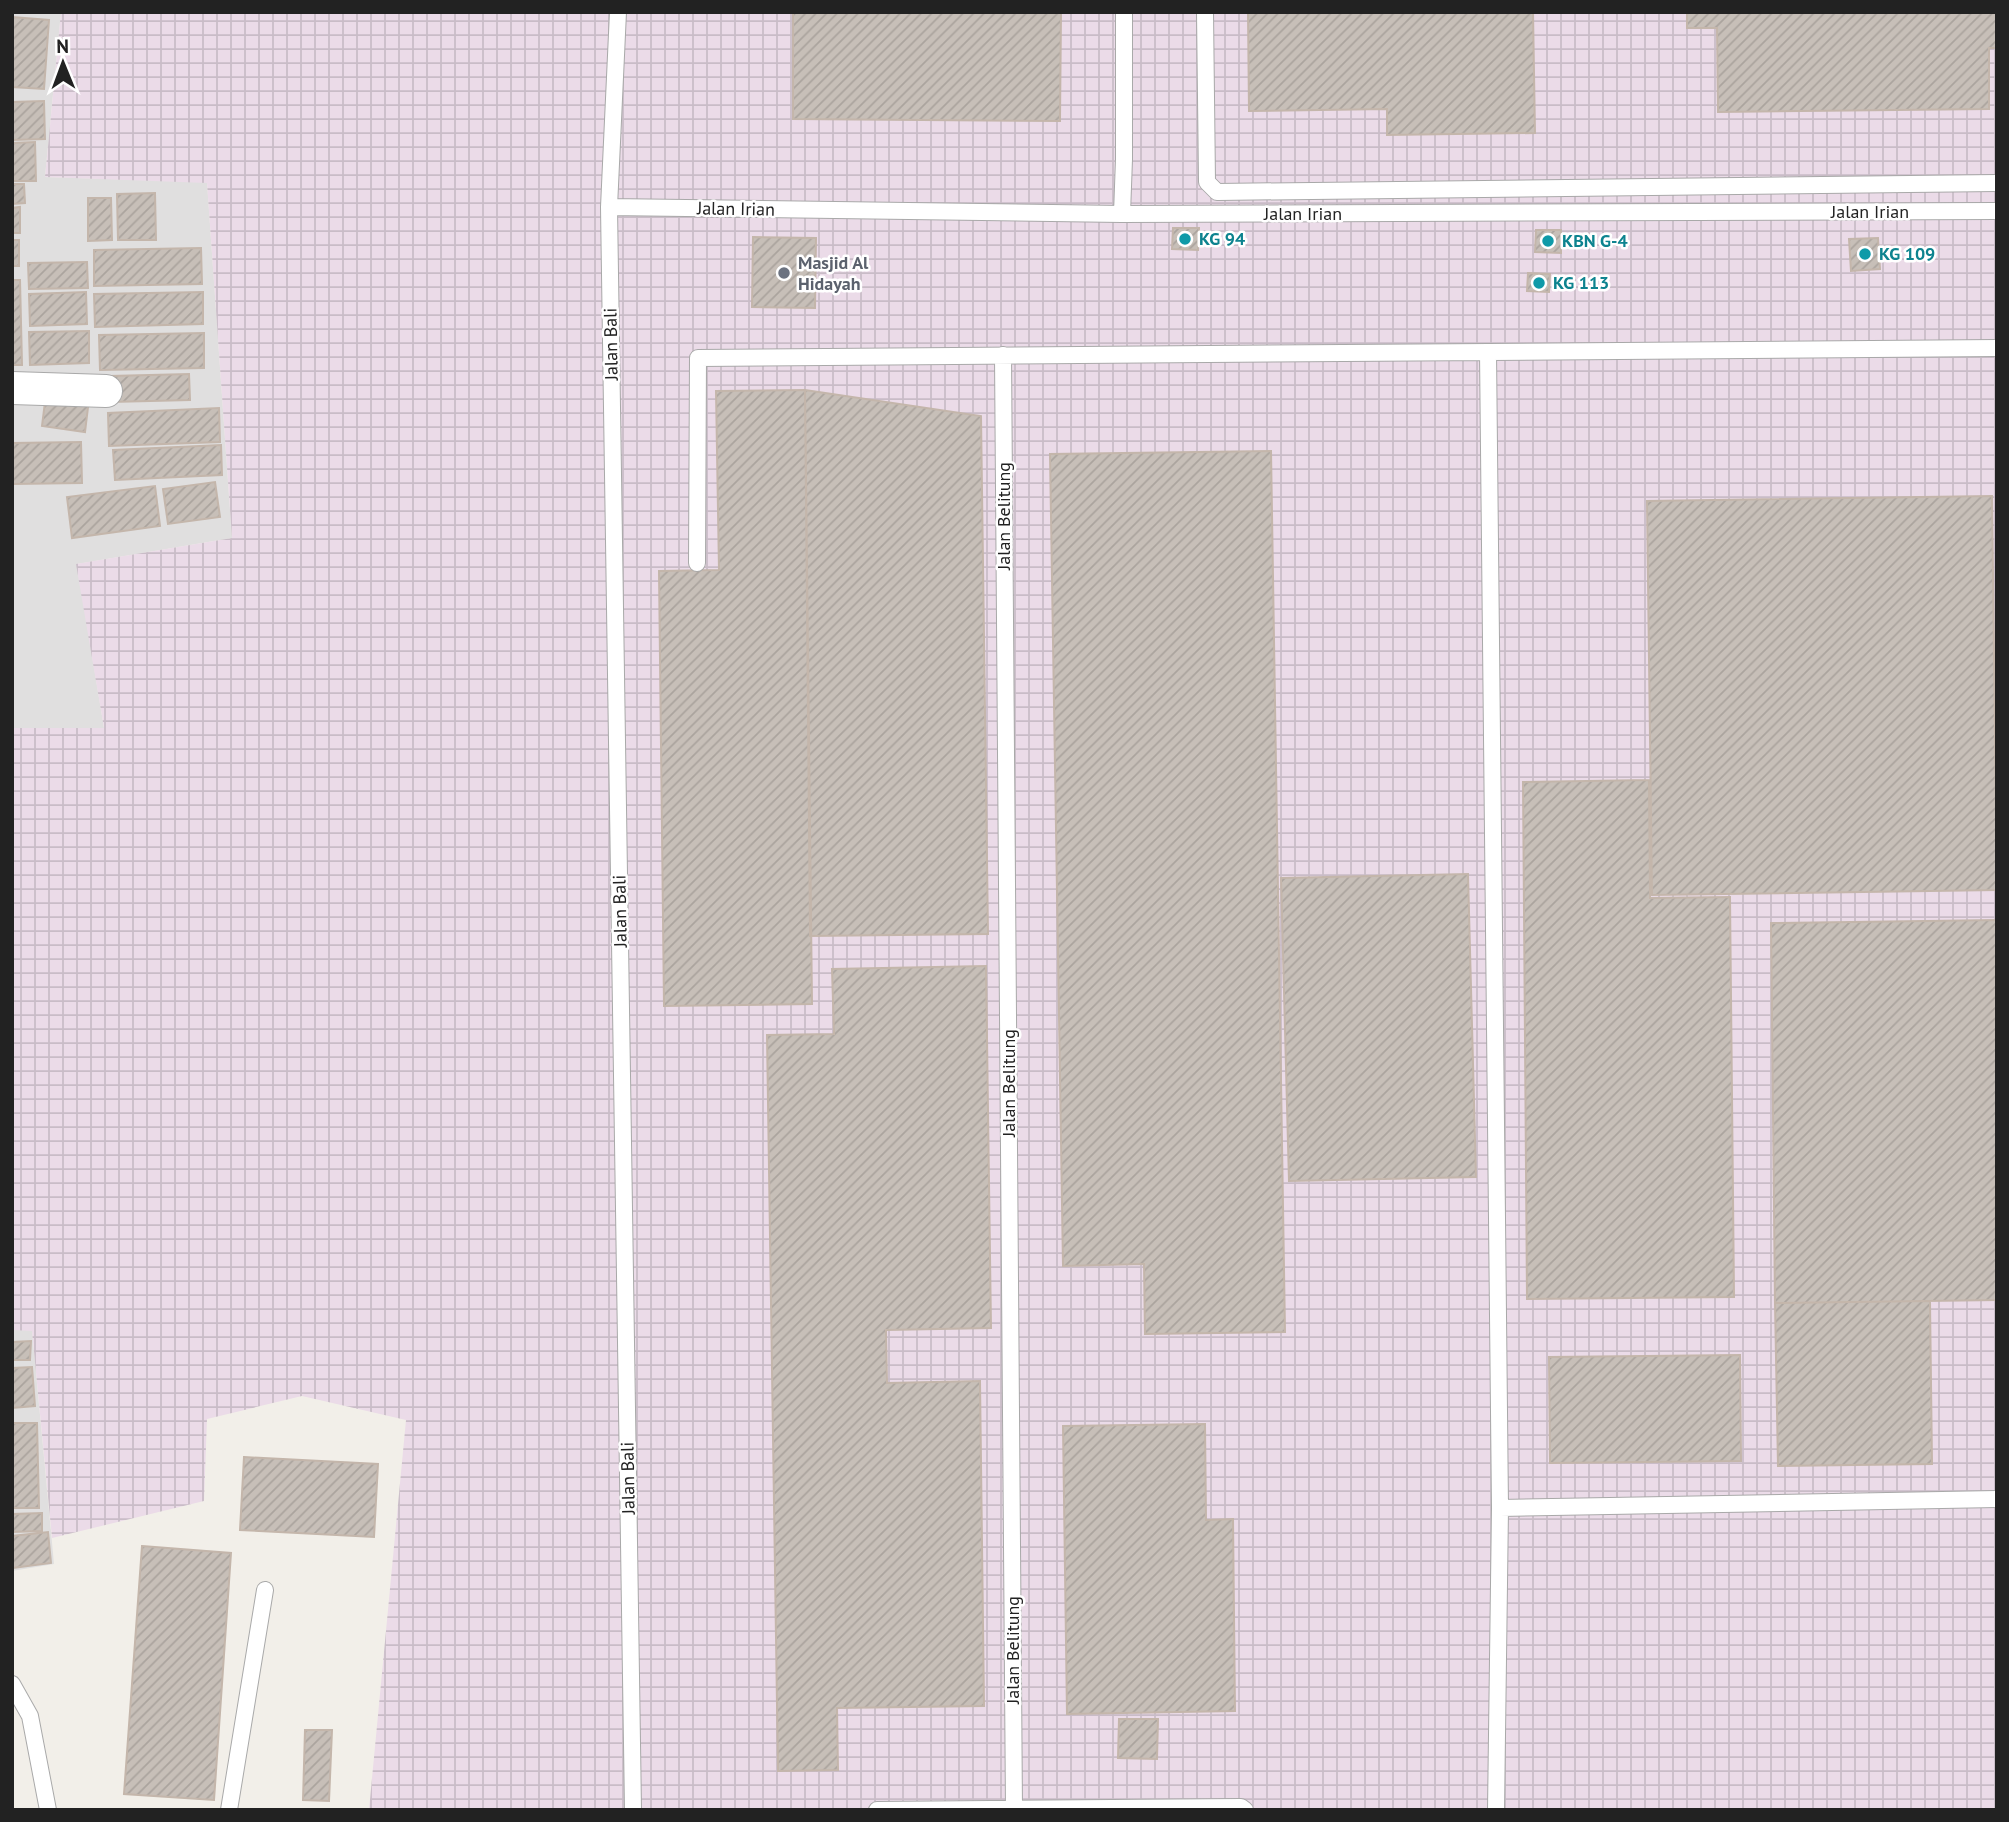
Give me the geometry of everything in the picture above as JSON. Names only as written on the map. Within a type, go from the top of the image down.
[{"type":"street","points":[[12,388],[106,391]]},
{"type":"lane","name":"Jalan Bali","points":[[618,12],[610,207],[633,1810]]},
{"type":"lane","points":[[1122,214],[1124,12]]},
{"type":"lane","points":[[1205,12],[1207,182],[1217,192],[1997,183]]},
{"type":"lane","name":"Jalan Irian","points":[[610,207],[1122,214],[1997,211]]},
{"type":"lane","points":[[697,563],[698,358],[1997,348]]},
{"type":"lane","points":[[1488,352],[1500,1508],[1496,1810]]},
{"type":"lane","name":"Jalan Belitung","points":[[1003,355],[1014,1810]]},
{"type":"lane","points":[[1500,1508],[1997,1499]]},
{"type":"lane","points":[[229,1810],[265,1590]]},
{"type":"lane","points":[[12,1684],[30,1716],[48,1810]]},
{"type":"lane","points":[[877,1810],[1241,1807],[1245,1810]]},
{"type":"shaded area","points":[[12,12],[61,12],[45,177],[207,182],[232,538],[77,564],[104,728],[12,728]]},
{"type":"shaded area","points":[[61,12],[1997,12],[1997,1810],[369,1810],[406,1420],[302,1396],[207,1419],[204,1501],[52,1538],[32,1331],[12,1330],[12,728],[104,728],[76,564],[232,538],[207,183],[45,177]]},
{"type":"shaded area","points":[[12,1330],[32,1330],[54,1564],[12,1571]]},
{"type":"building","points":[[793,12],[1061,12],[1060,121],[793,119]]},
{"type":"building","points":[[1248,12],[1533,12],[1535,133],[1387,135],[1387,109],[1249,111]]},
{"type":"building","points":[[1687,12],[1997,12],[1997,48],[1989,48],[1989,109],[1718,112],[1717,28],[1687,28]]},
{"type":"building","points":[[12,17],[49,20],[44,89],[12,87]]},
{"type":"building","points":[[44,101],[45,139],[12,140],[12,102]]},
{"type":"building","points":[[35,142],[36,181],[12,181],[12,143]]},
{"type":"building","points":[[12,184],[24,184],[25,203],[12,204]]},
{"type":"building","points":[[155,193],[156,240],[118,240],[117,194]]},
{"type":"building","points":[[88,198],[111,198],[112,240],[88,241]]},
{"type":"building","points":[[20,207],[20,233],[12,233],[12,208]]},
{"type":"building","name":"KG 94","points":[[1173,228],[1199,228],[1198,250],[1172,249]]},
{"type":"building","name":"KBN G-4","points":[[1536,230],[1561,230],[1561,253],[1535,252]]},
{"type":"building","name":"Masjid Al Hidayah","points":[[753,237],[816,238],[815,308],[752,307]]},
{"type":"building","name":"KG 109","points":[[1878,238],[1880,269],[1851,271],[1849,239]]},
{"type":"building","points":[[12,240],[19,240],[19,266],[12,266]]},
{"type":"building","points":[[201,248],[202,284],[94,286],[94,250]]},
{"type":"building","points":[[87,262],[88,288],[29,289],[28,263]]},
{"type":"building","name":"KG 113","points":[[1528,273],[1550,274],[1549,292],[1527,291]]},
{"type":"building","points":[[12,280],[20,280],[22,365],[12,365]]},
{"type":"building","points":[[86,292],[87,324],[30,326],[29,294]]},
{"type":"building","points":[[203,292],[203,324],[95,327],[94,294]]},
{"type":"building","points":[[89,331],[89,363],[30,365],[29,332]]},
{"type":"building","points":[[204,333],[204,368],[100,370],[99,335]]},
{"type":"building","points":[[189,374],[190,400],[111,402],[110,376]]},
{"type":"building","points":[[805,390],[981,416],[988,934],[810,936]]},
{"type":"building","points":[[805,390],[812,1004],[664,1006],[659,571],[719,570],[716,391]]},
{"type":"building","points":[[46,394],[89,399],[85,432],[42,426]]},
{"type":"building","points":[[219,408],[220,442],[109,446],[108,413]]},
{"type":"building","points":[[81,442],[82,483],[12,484],[12,443]]},
{"type":"building","points":[[221,445],[222,475],[115,480],[113,450]]},
{"type":"building","points":[[1271,451],[1285,1332],[1145,1334],[1144,1264],[1063,1266],[1050,454]]},
{"type":"building","points":[[215,482],[220,517],[168,524],[163,489]]},
{"type":"building","points":[[155,486],[160,526],[72,538],[67,497]]},
{"type":"building","points":[[1992,496],[1997,890],[1652,895],[1647,501]]},
{"type":"building","points":[[1649,780],[1650,898],[1730,897],[1734,1297],[1527,1299],[1523,782]]},
{"type":"building","points":[[1468,874],[1476,1177],[1289,1181],[1281,878]]},
{"type":"building","points":[[1997,920],[1997,1300],[1775,1303],[1771,923]]},
{"type":"building","points":[[986,966],[991,1328],[886,1330],[887,1383],[980,1381],[984,1706],[837,1708],[838,1770],[778,1771],[767,1035],[834,1034],[832,969]]},
{"type":"building","points":[[1930,1301],[1932,1464],[1778,1466],[1775,1303]]},
{"type":"building","points":[[31,1341],[30,1360],[12,1360],[12,1342]]},
{"type":"building","points":[[1740,1355],[1741,1461],[1550,1463],[1549,1357]]},
{"type":"building","points":[[32,1367],[35,1406],[12,1408],[12,1368]]},
{"type":"building","points":[[12,1423],[37,1423],[39,1508],[12,1508]]},
{"type":"building","points":[[1205,1424],[1206,1520],[1233,1519],[1235,1711],[1067,1714],[1063,1426]]},
{"type":"building","points":[[244,1457],[378,1464],[374,1537],[240,1530]]},
{"type":"building","points":[[42,1513],[42,1531],[12,1532],[12,1514]]},
{"type":"building","points":[[48,1532],[51,1563],[12,1568],[12,1536]]},
{"type":"building","points":[[142,1546],[231,1553],[214,1800],[124,1794]]},
{"type":"building","points":[[1119,1719],[1158,1719],[1157,1759],[1118,1758]]},
{"type":"building","points":[[305,1730],[332,1730],[329,1801],[303,1800]]},
{"type":"place","name":"KG 94","points":[[1185,239]]},
{"type":"place","name":"KBN G-4","points":[[1548,241]]},
{"type":"place","name":"KG 109","points":[[1865,254]]},
{"type":"place","name":"Masjid Al Hidayah","points":[[784,273]]},
{"type":"place","name":"KG 113","points":[[1539,283]]}]
